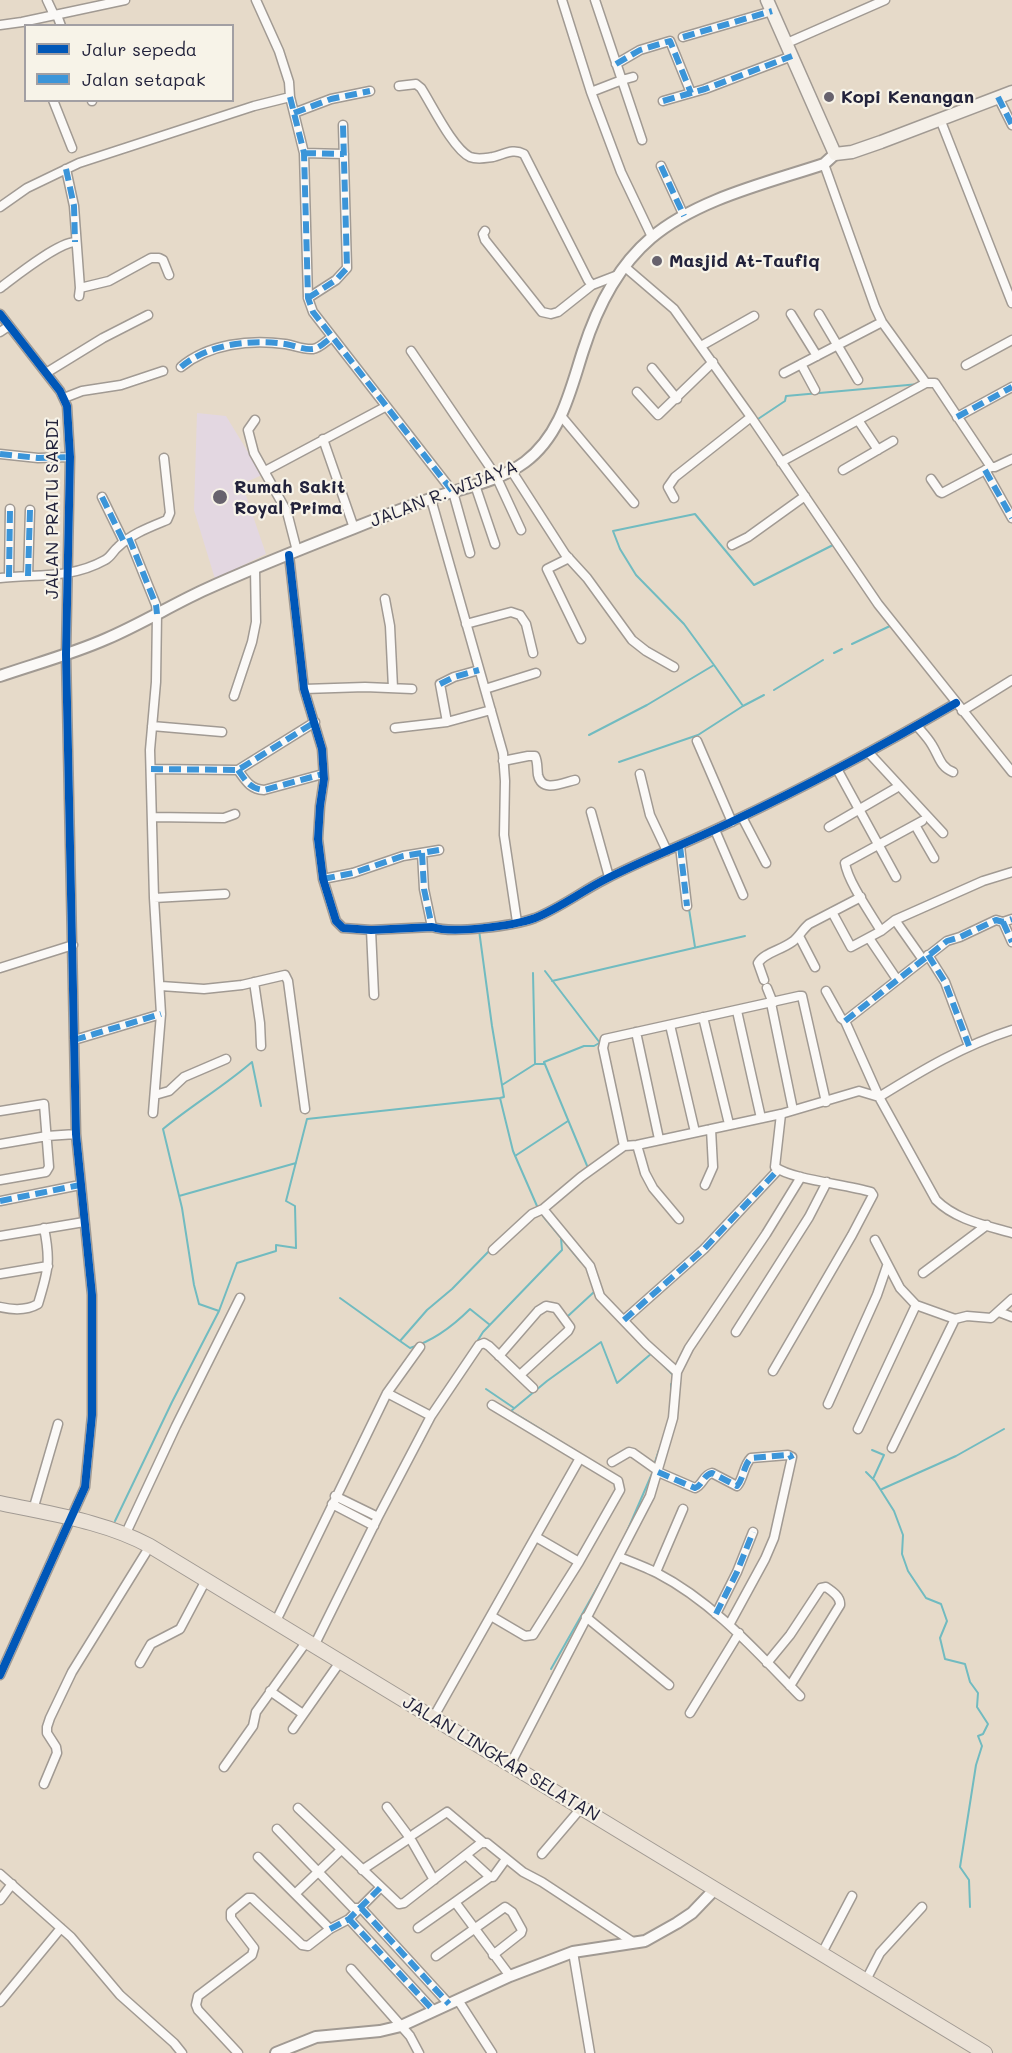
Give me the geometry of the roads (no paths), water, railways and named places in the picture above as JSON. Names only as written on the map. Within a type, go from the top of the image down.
[{"type":"highway","name":"JALAN LINGKAR SELATAN","points":[[0,1503],[126,1533],[150,1546],[985,2053]]},
{"type":"main road","points":[[770,5],[835,154],[852,152],[1012,92]]},
{"type":"street","points":[[47,0],[60,24]]},
{"type":"street","points":[[30,24],[94,3],[124,0]]},
{"type":"street","points":[[256,0],[279,51],[289,82],[290,97],[304,153],[308,298],[313,312],[453,492],[470,553]]},
{"type":"street","points":[[562,0],[591,92],[621,172],[652,237]]},
{"type":"street","points":[[594,0],[642,140]]},
{"type":"street","points":[[787,43],[885,0]]},
{"type":"street","points":[[683,37],[770,5]]},
{"type":"street","points":[[0,25],[24,26]]},
{"type":"street","points":[[616,64],[640,50],[669,41],[691,93]]},
{"type":"street","points":[[663,101],[792,56]]},
{"type":"street","points":[[591,92],[633,77]]},
{"type":"street","points":[[399,86],[416,84],[422,88],[446,129],[467,155],[480,159],[519,150],[524,154],[592,285]]},
{"type":"street","points":[[294,113],[331,99],[370,91]]},
{"type":"street","points":[[0,207],[27,188],[79,163],[290,97]]},
{"type":"street","points":[[998,97],[1012,125]]},
{"type":"street","points":[[54,102],[72,147]]},
{"type":"street","points":[[940,119],[1012,303]]},
{"type":"street","points":[[308,298],[336,280],[347,268],[342,125]]},
{"type":"street","points":[[304,153],[344,154]]},
{"type":"street","name":"JALAN R. WIJAYA","points":[[0,676],[106,639],[255,569],[354,528],[496,476],[526,462],[552,434],[562,417],[587,340],[621,271],[652,237],[684,216],[729,195],[824,164],[835,154]]},
{"type":"street","points":[[824,164],[866,284],[882,322],[926,383]]},
{"type":"street","points":[[662,166],[684,216]]},
{"type":"street","points":[[66,169],[74,206],[79,292],[109,280],[151,258],[163,260],[169,275]]},
{"type":"street","points":[[485,231],[483,234],[485,240],[542,312],[551,314],[558,312],[592,285],[621,271],[668,303],[713,362],[878,604],[1012,772]]},
{"type":"street","points":[[0,288],[49,254],[67,243],[75,242]]},
{"type":"street","name":"JALAN PRATU SARDI","points":[[0,314],[46,373],[67,406],[70,457],[66,654],[76,1134],[92,1307],[92,1415],[85,1487],[0,1675]]},
{"type":"street","points":[[791,314],[817,356]]},
{"type":"street","points":[[819,314],[858,380]]},
{"type":"street","points":[[46,373],[103,338],[148,315]]},
{"type":"street","points":[[701,346],[754,315]]},
{"type":"street","points":[[784,373],[882,322]]},
{"type":"street","points":[[0,333],[9,327]]},
{"type":"street","points":[[181,368],[192,358],[237,344],[284,344],[311,350],[320,347],[332,337]]},
{"type":"street","points":[[966,365],[1012,340]]},
{"type":"street","points":[[411,351],[496,476],[521,530]]},
{"type":"street","points":[[637,392],[658,415],[713,362]]},
{"type":"street","points":[[801,364],[815,390]]},
{"type":"street","points":[[652,369],[677,399]]},
{"type":"street","points":[[64,398],[82,391],[121,385],[163,371]]},
{"type":"street","points":[[781,462],[926,383],[935,383],[988,468],[1012,518]]},
{"type":"street","points":[[957,417],[1012,387]]},
{"type":"street","points":[[265,471],[385,407]]},
{"type":"street","points":[[562,417],[634,502]]},
{"type":"street","points":[[674,498],[668,487],[675,477],[751,417]]},
{"type":"street","points":[[255,420],[248,430],[254,453],[287,512],[293,553],[304,689],[322,749],[323,774],[318,839],[323,879],[336,921],[344,928],[477,929],[533,919],[609,877],[732,822],[869,753],[956,703]]},
{"type":"street","points":[[858,420],[878,450]]},
{"type":"street","points":[[323,439],[354,528]]},
{"type":"street","points":[[843,470],[894,441]]},
{"type":"street","points":[[0,454],[38,458],[70,457]]},
{"type":"street","points":[[10,509],[4,577],[69,574],[105,561],[127,540],[169,518],[164,458]]},
{"type":"street","points":[[931,479],[942,493],[988,468],[1012,459]]},
{"type":"street","points":[[511,470],[568,558],[587,578],[632,640],[674,667]]},
{"type":"street","points":[[475,484],[495,544]]},
{"type":"street","points":[[732,545],[748,537],[805,496]]},
{"type":"street","points":[[102,497],[127,540],[156,605],[157,614],[151,769],[154,898],[161,1014],[153,1113]]},
{"type":"street","points":[[431,499],[491,710],[503,761],[504,835],[517,922]]},
{"type":"street","points":[[28,576],[30,510]]},
{"type":"street","points":[[568,558],[547,569],[581,639]]},
{"type":"street","points":[[234,696],[252,642],[256,622],[255,569]]},
{"type":"street","points":[[385,599],[390,626],[393,688]]},
{"type":"street","points":[[466,624],[511,612],[520,615],[526,624],[533,652]]},
{"type":"street","points":[[447,722],[440,684],[454,677],[479,670]]},
{"type":"street","points":[[485,689],[537,673]]},
{"type":"street","points":[[962,711],[1012,680]]},
{"type":"street","points":[[304,689],[412,689]]},
{"type":"street","points":[[395,728],[447,722],[491,710]]},
{"type":"street","points":[[151,769],[238,770],[315,722]]},
{"type":"street","points":[[152,726],[222,732]]},
{"type":"street","points":[[917,726],[932,744],[940,762],[947,770],[953,772]]},
{"type":"street","points":[[697,741],[732,822]]},
{"type":"street","points":[[869,753],[943,833]]},
{"type":"street","points":[[503,761],[535,756],[538,778],[542,784],[547,786],[575,780]]},
{"type":"street","points":[[837,769],[896,877]]},
{"type":"street","points":[[238,770],[252,788],[264,790],[323,774]]},
{"type":"street","points":[[640,774],[645,801],[657,834],[667,851]]},
{"type":"street","points":[[829,827],[896,788]]},
{"type":"street","points":[[591,812],[609,877]]},
{"type":"street","points":[[152,818],[224,818],[235,814]]},
{"type":"street","points":[[741,817],[766,863]]},
{"type":"street","points":[[881,931],[846,870],[845,863],[919,823],[934,858]]},
{"type":"street","points":[[715,830],[743,895]]},
{"type":"street","points":[[680,846],[687,906]]},
{"type":"street","points":[[323,879],[353,873],[403,856],[439,850]]},
{"type":"street","points":[[422,853],[424,889],[432,927]]},
{"type":"street","points":[[832,912],[851,947],[881,931],[895,920],[983,881],[1012,872]]},
{"type":"street","points":[[154,898],[225,894]]},
{"type":"street","points":[[793,1110],[772,1003],[758,961],[789,944],[799,936],[803,929],[861,897]]},
{"type":"street","points":[[845,1022],[925,956],[947,941],[996,921],[1003,922],[1012,919]]},
{"type":"street","points":[[895,920],[945,982],[969,1046]]},
{"type":"street","points":[[1003,922],[1012,942]]},
{"type":"street","points":[[371,930],[374,995]]},
{"type":"street","points":[[799,936],[815,967]]},
{"type":"street","points":[[869,938],[896,978]]},
{"type":"street","points":[[0,968],[73,945]]},
{"type":"street","points":[[160,986],[204,989],[242,985],[285,975],[288,981],[305,1109]]},
{"type":"street","points":[[254,982],[261,1046]]},
{"type":"street","points":[[826,991],[845,1022],[879,1097],[936,1200],[945,1209],[961,1218],[1012,1233]]},
{"type":"street","points":[[624,1146],[603,1044],[605,1040],[704,1017],[802,996],[826,1102]]},
{"type":"street","points":[[737,1011],[761,1118]]},
{"type":"street","points":[[74,1040],[161,1014]]},
{"type":"street","points":[[704,1017],[729,1124]]},
{"type":"street","points":[[670,1025],[695,1132]]},
{"type":"street","points":[[859,1091],[879,1097],[923,1069],[969,1046],[1012,1029]]},
{"type":"street","points":[[636,1032],[659,1139]]},
{"type":"street","points":[[155,1095],[169,1091],[184,1077],[226,1059]]},
{"type":"street","points":[[493,1250],[532,1214],[543,1209],[581,1177],[624,1146],[781,1114],[859,1091],[872,1082]]},
{"type":"street","points":[[0,1111],[44,1104],[48,1171],[0,1180]]},
{"type":"street","points":[[773,1371],[872,1199],[871,1192],[778,1170],[775,1164],[781,1114]]},
{"type":"street","points":[[705,1185],[713,1167],[711,1129]]},
{"type":"street","points":[[0,1144],[47,1136],[76,1134]]},
{"type":"street","points":[[637,1145],[645,1173],[653,1188],[679,1219]]},
{"type":"street","points":[[624,1320],[704,1249],[778,1170]]},
{"type":"street","points":[[510,1765],[650,1496],[673,1418],[677,1371],[689,1348],[766,1234],[801,1177]]},
{"type":"street","points":[[736,1332],[799,1234],[827,1182]]},
{"type":"street","points":[[0,1201],[80,1185]]},
{"type":"street","points":[[543,1209],[590,1266],[600,1296],[646,1344],[677,1371]]},
{"type":"street","points":[[0,1236],[84,1222]]},
{"type":"street","points":[[923,1273],[987,1225]]},
{"type":"street","points":[[0,1307],[16,1311],[37,1305],[48,1266],[49,1254],[44,1228]]},
{"type":"street","points":[[875,1240],[900,1288],[915,1305],[956,1319],[967,1316],[991,1318],[1012,1299]]},
{"type":"street","points":[[0,1274],[48,1266]]},
{"type":"street","points":[[828,1404],[877,1295],[887,1266]]},
{"type":"street","points":[[126,1533],[240,1298]]},
{"type":"street","points":[[858,1429],[915,1305]]},
{"type":"street","points":[[499,1356],[538,1311],[546,1306],[556,1308],[568,1322],[570,1327],[568,1331],[519,1375]]},
{"type":"street","points":[[999,1312],[1012,1317]]},
{"type":"street","points":[[892,1448],[956,1319]]},
{"type":"street","points":[[224,1767],[253,1726],[256,1712],[270,1691],[310,1644],[431,1416],[479,1345],[484,1343],[533,1388]]},
{"type":"street","points":[[275,1623],[387,1392],[420,1347]]},
{"type":"street","points":[[387,1392],[431,1416]]},
{"type":"street","points":[[491,1616],[525,1636],[533,1635],[579,1562],[620,1490],[618,1481],[492,1405]]},
{"type":"street","points":[[33,1510],[58,1424]]},
{"type":"street","points":[[612,1462],[629,1452],[657,1471],[695,1488],[712,1473],[737,1486],[751,1458],[788,1455],[792,1457],[774,1538],[729,1625]]},
{"type":"street","points":[[433,1718],[580,1458]]},
{"type":"street","points":[[333,1500],[378,1517]]},
{"type":"street","points":[[333,1500],[374,1526]]},
{"type":"street","points":[[656,1572],[682,1509]]},
{"type":"street","points":[[716,1614],[737,1572],[753,1532]]},
{"type":"street","points":[[536,1537],[579,1562]]},
{"type":"street","points":[[44,1784],[57,1753],[47,1733],[50,1718],[72,1672],[150,1546]]},
{"type":"street","points":[[619,1557],[656,1572],[694,1596],[739,1634],[800,1696]]},
{"type":"street","points":[[140,1663],[151,1644],[180,1629],[206,1580]]},
{"type":"street","points":[[768,1664],[822,1588],[829,1589],[838,1598],[840,1605],[790,1686]]},
{"type":"street","points":[[586,1617],[669,1685]]},
{"type":"street","points":[[690,1713],[739,1634]]},
{"type":"street","points":[[293,1729],[340,1662]]},
{"type":"street","points":[[270,1691],[303,1714]]},
{"type":"street","points":[[387,1807],[412,1836],[434,1880]]},
{"type":"street","points":[[542,1854],[582,1807]]},
{"type":"street","points":[[298,1808],[399,1904],[404,1903],[484,1843]]},
{"type":"street","points":[[362,1870],[447,1812],[506,1859],[633,1942]]},
{"type":"street","points":[[277,1829],[354,1909],[361,1908]]},
{"type":"street","points":[[295,1894],[341,1850]]},
{"type":"street","points":[[466,1855],[490,1877]]},
{"type":"street","points":[[258,1857],[330,1929]]},
{"type":"street","points":[[418,1928],[493,1877],[506,1859]]},
{"type":"street","points":[[0,1874],[61,1928],[120,1995],[174,2043],[182,2053]]},
{"type":"street","points":[[0,1900],[12,1884]]},
{"type":"street","points":[[237,2053],[196,2005],[198,1996],[252,1955],[255,1948],[231,1918],[231,1912],[248,1898],[252,1898],[305,1946],[308,1946],[330,1929],[349,1919],[380,1888]]},
{"type":"street","points":[[276,2053],[316,2037],[380,2031],[401,2026],[510,1976],[573,1952],[645,1941],[692,1912],[715,1889]]},
{"type":"street","points":[[822,1953],[852,1896]]},
{"type":"street","points":[[455,1902],[510,1976]]},
{"type":"street","points":[[436,1956],[504,1906],[512,1912],[522,1928],[521,1933],[493,1955]]},
{"type":"street","points":[[866,1980],[880,1953],[922,1907]]},
{"type":"street","points":[[361,1908],[454,2002],[492,2053]]},
{"type":"street","points":[[349,1919],[434,2011]]},
{"type":"street","points":[[0,2002],[61,1928]]},
{"type":"street","points":[[573,1952],[590,2053]]},
{"type":"street","points":[[351,1969],[410,2036],[419,2053]]},
{"type":"waterway","points":[[758,419],[785,401],[786,396],[919,384]]},
{"type":"waterway","points":[[714,665],[684,624],[636,575],[620,549],[613,531],[695,514],[754,585],[833,545]]},
{"type":"waterway","points":[[852,644],[890,626]]},
{"type":"waterway","points":[[834,653],[842,649]]},
{"type":"waterway","points":[[774,690],[823,660]]},
{"type":"waterway","points":[[589,735],[647,705],[714,665],[743,706],[764,695]]},
{"type":"waterway","points":[[619,762],[698,735],[743,706]]},
{"type":"waterway","points":[[689,909],[695,947]]},
{"type":"waterway","points":[[479,930],[504,1097],[500,1098],[513,1151],[537,1206]]},
{"type":"waterway","points":[[552,981],[745,936]]},
{"type":"waterway","points":[[545,971],[600,1043]]},
{"type":"waterway","points":[[533,973],[535,1064]]},
{"type":"waterway","points":[[502,1085],[535,1064],[544,1064],[544,1062],[584,1046],[594,1046],[601,1042]]},
{"type":"waterway","points":[[261,1106],[252,1062],[163,1129],[182,1208],[199,1304],[219,1311],[237,1263],[276,1251],[276,1245],[296,1248],[295,1206],[286,1201],[307,1119],[500,1098]]},
{"type":"waterway","points":[[544,1062],[588,1168]]},
{"type":"waterway","points":[[515,1156],[568,1121]]},
{"type":"waterway","points":[[179,1196],[296,1163]]},
{"type":"waterway","points":[[552,1196],[573,1179]]},
{"type":"waterway","points":[[543,1216],[581,1262]]},
{"type":"waterway","points":[[478,1340],[483,1332],[562,1250],[561,1238]]},
{"type":"waterway","points":[[340,1298],[400,1341],[427,1310],[452,1289],[491,1249]]},
{"type":"waterway","points":[[568,1316],[594,1292]]},
{"type":"waterway","points":[[400,1341],[410,1348],[427,1341],[450,1327],[470,1309],[490,1325]]},
{"type":"waterway","points":[[115,1521],[219,1311]]},
{"type":"waterway","points":[[581,1454],[511,1411],[547,1381],[601,1342],[617,1383],[652,1353]]},
{"type":"waterway","points":[[661,1363],[672,1374]]},
{"type":"waterway","points":[[671,1384],[671,1392]]},
{"type":"waterway","points":[[486,1389],[514,1408]]},
{"type":"waterway","points":[[882,1489],[956,1456],[1004,1429]]},
{"type":"waterway","points":[[655,1462],[659,1450]]},
{"type":"waterway","points":[[872,1450],[884,1455],[873,1479]]},
{"type":"waterway","points":[[625,1536],[654,1469]]},
{"type":"waterway","points":[[866,1472],[875,1481],[894,1511],[903,1535],[902,1554],[908,1571],[926,1598],[941,1604],[947,1621],[940,1638],[945,1659],[965,1664],[970,1682],[978,1693],[977,1707],[988,1724],[983,1734],[978,1736],[982,1746],[976,1765],[960,1867],[969,1880],[970,1907]]},
{"type":"waterway","points":[[551,1669],[610,1565]]},
{"type":"place","name":"Kopi Kenangan","points":[[829,97]]},
{"type":"place","name":"Masjid At-Taufiq","points":[[657,261]]},
{"type":"place","name":"Rumah Sakit Royal Prima","points":[[220,497]]}]
